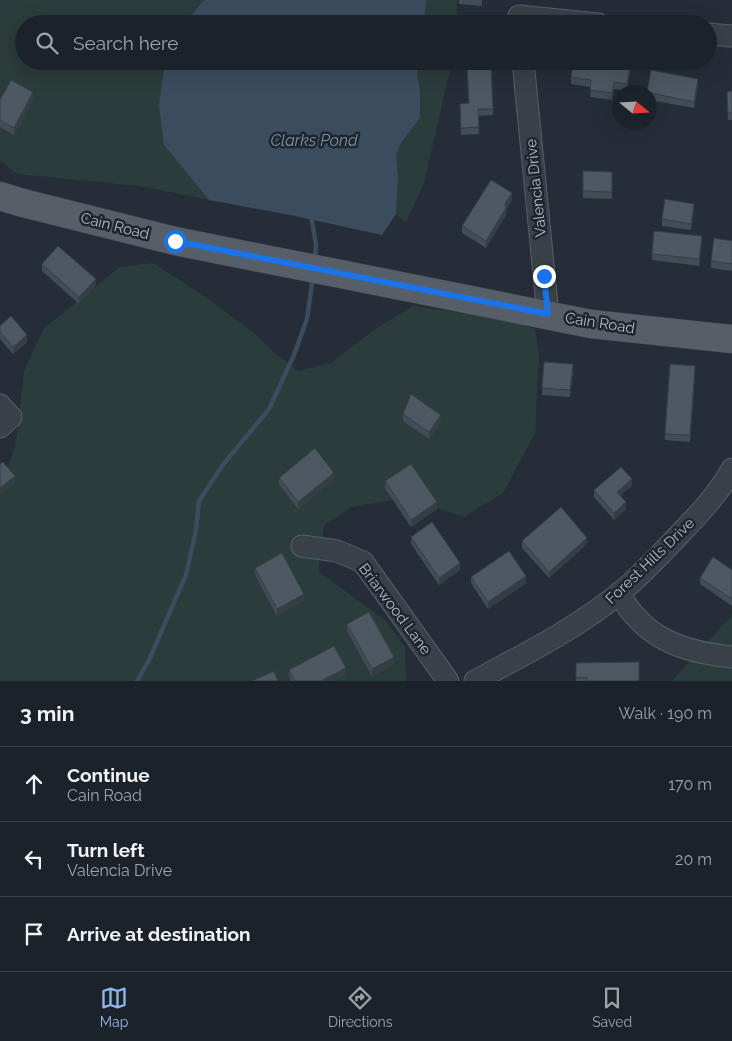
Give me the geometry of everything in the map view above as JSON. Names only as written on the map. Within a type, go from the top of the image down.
[{"type":"main road","name":"Cain Road","points":[[0,196],[175,241],[591,324],[732,339]]},
{"type":"street","points":[[520,13],[534,15]]},
{"type":"street","points":[[717,35],[732,36]]},
{"type":"street","name":"Valencia Drive","points":[[524,70],[548,314]]},
{"type":"street","points":[[0,405],[11,417],[0,427]]},
{"type":"street","name":"Forest Hills Drive","points":[[476,681],[580,622],[642,574],[710,503],[732,469]]},
{"type":"street","name":"Briarwood Lane","points":[[302,546],[337,552],[363,562],[448,681]]},
{"type":"street","points":[[619,593],[637,618],[652,632],[669,643],[695,651],[732,657]]},
{"type":"shaded area","points":[[0,0],[204,0],[191,15],[15,15],[15,70],[163,70],[164,145],[209,200],[139,186],[17,174],[0,160]]},
{"type":"shaded area","points":[[426,0],[457,0],[457,15],[425,15]]},
{"type":"shaded area","points":[[418,70],[450,70],[424,183],[406,222],[396,214],[398,175],[396,155],[401,143],[420,118],[420,91]]},
{"type":"shaded area","points":[[153,263],[204,296],[253,332],[270,349],[298,371],[331,363],[375,329],[413,306],[497,318],[535,329],[539,355],[535,433],[503,493],[464,517],[406,498],[352,507],[324,525],[318,571],[386,621],[405,647],[406,681],[0,681],[0,491],[16,443],[24,371],[44,328],[120,267]]},
{"type":"shaded area","points":[[732,615],[732,681],[672,681],[679,673]]},
{"type":"water","points":[[204,0],[426,0],[425,15],[191,15]]},
{"type":"water","name":"Clarks Pond","points":[[164,70],[418,70],[420,91],[420,118],[401,143],[396,155],[398,175],[396,214],[382,235],[209,200],[164,145],[159,106]]},
{"type":"building","points":[[467,70],[491,70],[493,109],[478,109],[479,127],[461,128],[460,104],[469,103]]},
{"type":"building","points":[[572,70],[629,70],[627,84],[614,82],[612,93],[590,90],[591,80],[571,77]]},
{"type":"building","points":[[651,70],[698,79],[694,102],[657,94],[657,85],[648,85]]},
{"type":"building","points":[[11,80],[33,92],[14,128],[0,120],[0,100]]},
{"type":"building","points":[[732,91],[732,113],[728,113],[727,92]]},
{"type":"building","points":[[583,171],[612,172],[612,192],[583,191]]},
{"type":"building","points":[[491,180],[512,193],[505,204],[506,208],[486,241],[462,226]]},
{"type":"building","points":[[665,199],[694,204],[691,224],[662,219]]},
{"type":"building","points":[[654,231],[702,236],[699,259],[652,254]]},
{"type":"building","points":[[714,238],[732,241],[732,264],[711,261]]},
{"type":"building","points":[[58,246],[96,279],[79,297],[42,264]]},
{"type":"building","points":[[11,316],[27,335],[13,347],[0,332],[0,326]]},
{"type":"building","points":[[544,362],[573,364],[570,390],[542,388]]},
{"type":"building","points":[[670,364],[695,366],[690,435],[665,434]]},
{"type":"building","points":[[411,394],[441,415],[429,432],[403,414]]},
{"type":"building","points":[[315,448],[334,473],[298,502],[279,478]]},
{"type":"building","points":[[3,462],[15,476],[0,488],[0,464]]},
{"type":"building","points":[[411,464],[437,502],[411,520],[385,481]]},
{"type":"building","points":[[621,467],[632,479],[617,492],[626,502],[614,513],[594,490]]},
{"type":"building","points":[[561,507],[587,538],[549,572],[522,541]]},
{"type":"building","points":[[432,522],[460,563],[439,578],[411,537]]},
{"type":"building","points":[[509,551],[526,576],[488,602],[471,577]]},
{"type":"building","points":[[282,553],[304,594],[277,609],[255,568]]},
{"type":"building","points":[[713,557],[732,570],[732,599],[700,578]]},
{"type":"building","points":[[369,612],[394,657],[372,669],[347,624]]},
{"type":"building","points":[[334,646],[346,668],[321,681],[295,681],[289,670]]},
{"type":"building","points":[[639,662],[639,681],[587,681],[587,677],[576,678],[576,663]]},
{"type":"building","points":[[274,671],[278,681],[252,681]]},
{"type":"waterway","points":[[311,215],[316,245],[315,259]]},
{"type":"waterway","points":[[137,681],[149,660],[186,575],[196,530],[199,501],[222,466],[269,409],[294,355],[307,319],[313,276]]},
{"type":"route","points":[[175,241],[548,314],[544,276]]}]
